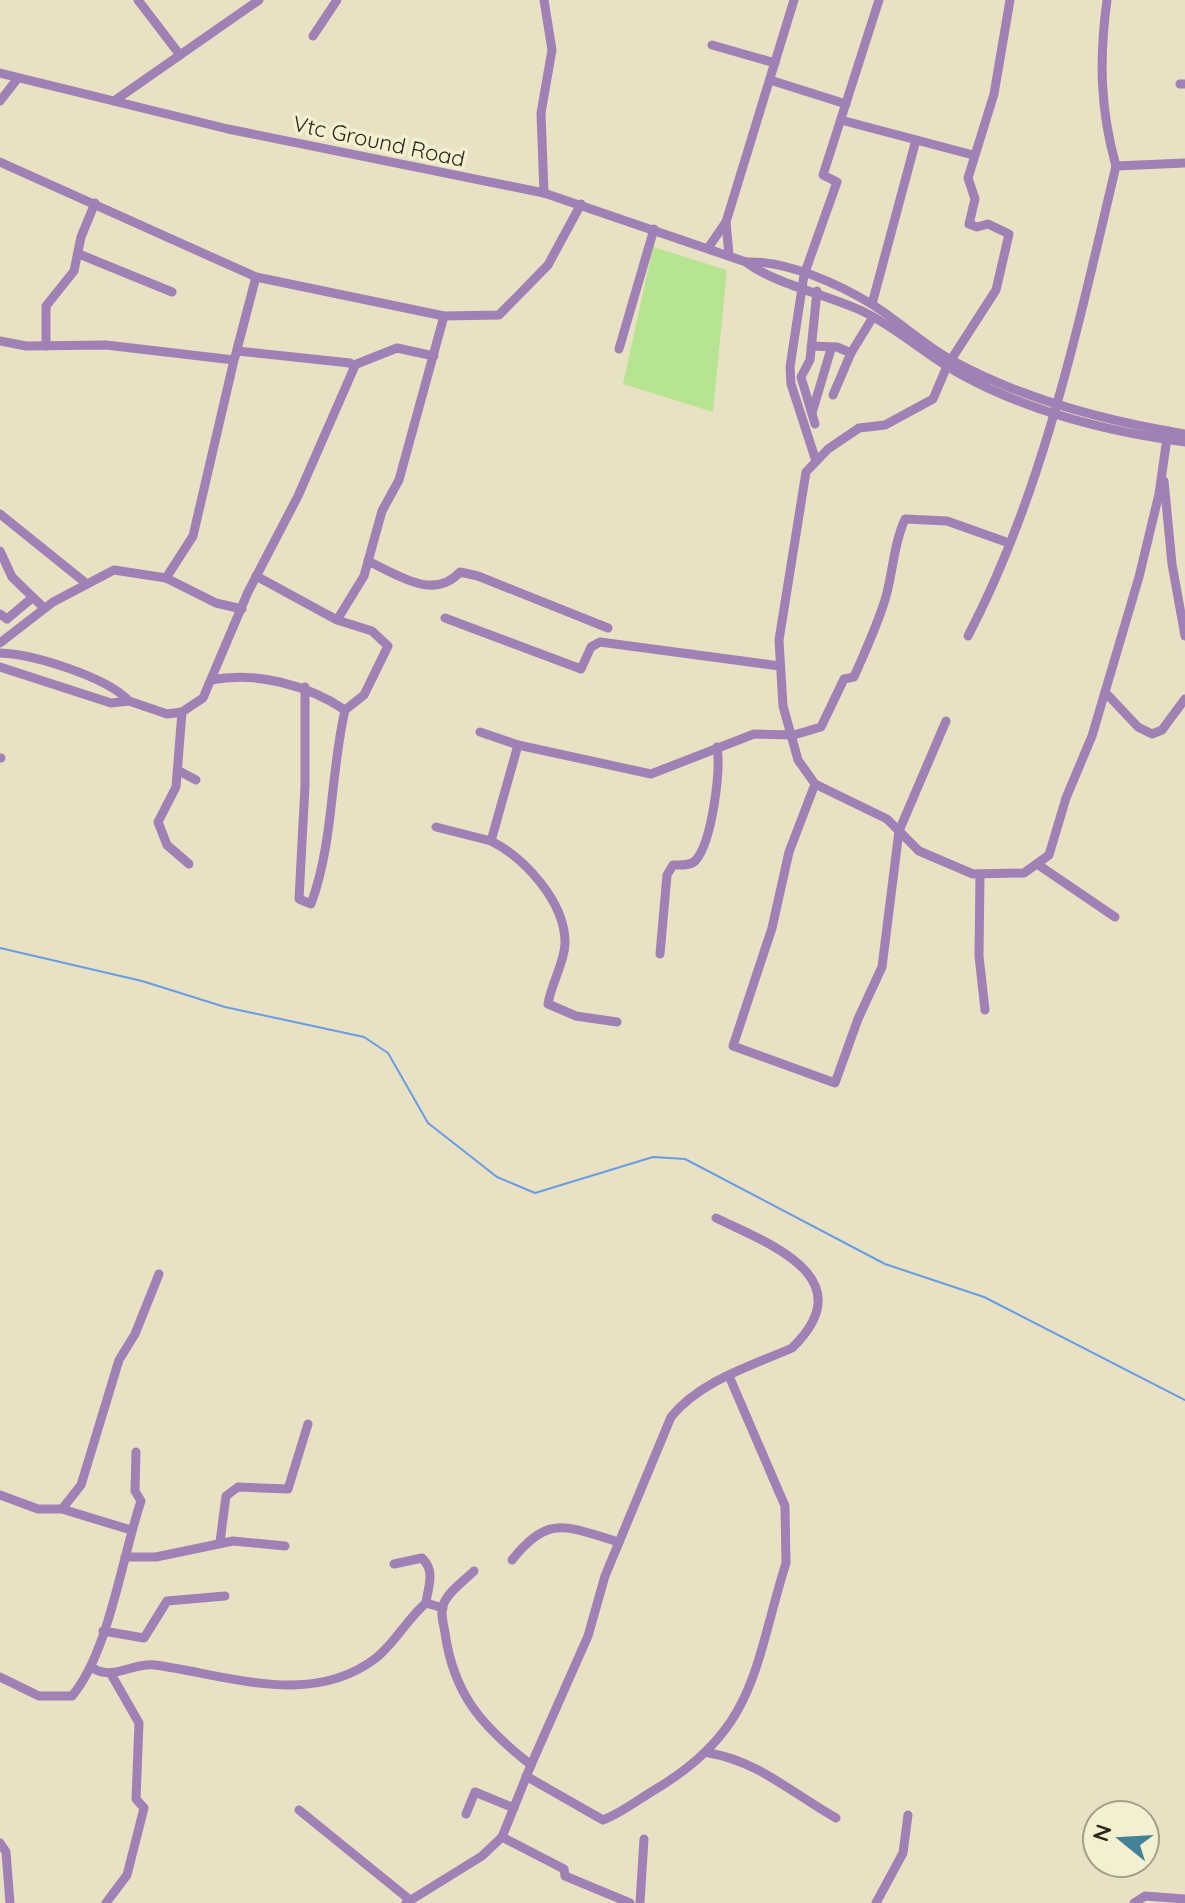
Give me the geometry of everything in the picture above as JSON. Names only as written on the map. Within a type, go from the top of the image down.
[{"type":"street","points":[[138,0],[180,55]]},
{"type":"street","points":[[114,101],[259,0]]},
{"type":"street","points":[[313,36],[337,0]]},
{"type":"street","points":[[544,0],[552,50],[541,113],[544,193]]},
{"type":"street","points":[[708,248],[726,222],[794,0]]},
{"type":"street","points":[[816,461],[791,384],[790,367],[804,275],[837,182],[823,175],[879,0]]},
{"type":"street","points":[[1010,0],[994,94],[968,178],[975,199],[969,224],[977,227],[988,224],[1009,234],[996,290],[949,363],[933,399],[885,425],[859,428],[828,449],[806,472],[779,640],[783,706],[794,735],[798,760],[815,784],[868,808],[919,851],[980,874],[1024,873],[1049,855],[1066,798],[1092,736],[1139,577],[1167,436]]},
{"type":"street","points":[[968,636],[1009,543],[1058,409],[1116,166],[1103,112],[1099,75],[1107,0]]},
{"type":"street","points":[[712,45],[775,63]]},
{"type":"street","name":"Vtc Ground Road","points":[[0,73],[228,129],[544,193],[746,262]]},
{"type":"street","points":[[0,101],[18,78]]},
{"type":"street","points":[[770,80],[846,104]]},
{"type":"street","points":[[841,120],[973,155]]},
{"type":"street","points":[[872,304],[916,140]]},
{"type":"street","points":[[0,162],[256,277],[444,316],[499,315],[548,265],[581,204]]},
{"type":"street","points":[[1116,166],[1185,163]]},
{"type":"street","points":[[46,346],[46,306],[74,271],[85,224],[95,203]]},
{"type":"street","points":[[726,222],[729,255]]},
{"type":"street","points":[[619,349],[654,229]]},
{"type":"street","points":[[79,254],[172,292]]},
{"type":"street","points":[[746,262],[761,261],[804,275],[872,304],[949,363]]},
{"type":"street","points":[[746,262],[757,271],[817,291],[873,317],[949,363],[1058,409],[1116,428],[1185,442]]},
{"type":"street","points":[[166,578],[193,536],[256,277]]},
{"type":"street","points":[[815,424],[801,377],[808,369],[816,328],[817,291]]},
{"type":"street","points":[[337,620],[364,576],[382,511],[399,480],[444,316]]},
{"type":"street","points":[[833,395],[851,353],[873,317]]},
{"type":"street","points":[[0,341],[46,346],[106,345],[354,365],[401,347],[434,356]]},
{"type":"street","points":[[811,346],[851,353]]},
{"type":"street","points":[[812,413],[831,349]]},
{"type":"street","points":[[0,667],[111,703],[129,701],[167,714],[182,712],[203,698],[256,576],[298,496],[354,365]]},
{"type":"street","points":[[1167,436],[1185,434]]},
{"type":"street","points":[[1163,467],[1172,564],[1185,636]]},
{"type":"street","points":[[0,514],[87,584]]},
{"type":"street","points":[[480,732],[518,745],[651,774],[754,734],[794,735],[821,727],[844,679],[854,677],[884,604],[890,564],[905,519],[947,521],[1009,543]]},
{"type":"street","points":[[0,551],[12,577],[44,608]]},
{"type":"street","points":[[368,561],[436,588],[449,584],[460,572],[478,576],[608,628]]},
{"type":"street","points":[[0,643],[44,608],[114,570],[166,578],[216,603],[242,609]]},
{"type":"street","points":[[256,576],[337,620],[372,631],[388,646],[364,695],[345,710],[334,758],[327,856],[311,904],[299,899],[305,786],[305,687]]},
{"type":"street","points":[[0,614],[7,619],[32,598]]},
{"type":"street","points":[[445,618],[581,669],[591,647],[600,642],[780,666]]},
{"type":"street","points":[[0,653],[19,654],[116,688],[129,701]]},
{"type":"street","points":[[211,680],[234,675],[305,687],[345,710]]},
{"type":"street","points":[[1105,692],[1138,727],[1152,734],[1162,730],[1185,699]]},
{"type":"street","points":[[182,712],[176,787],[158,822],[167,845],[189,864]]},
{"type":"street","points":[[815,784],[789,852],[772,928],[733,1046],[835,1083],[858,1019],[882,967],[899,831],[946,721]]},
{"type":"street","points":[[491,841],[518,745]]},
{"type":"street","points":[[660,954],[667,875],[673,865],[689,865],[699,856],[719,787],[717,747]]},
{"type":"street","points":[[179,771],[196,780]]},
{"type":"street","points":[[436,827],[467,832],[491,841],[511,851],[534,872],[564,932],[564,952],[548,1004],[576,1016],[617,1022]]},
{"type":"street","points":[[1037,864],[1115,917]]},
{"type":"street","points":[[980,874],[979,956],[985,1010]]},
{"type":"street","points":[[299,1810],[408,1902],[482,1856],[502,1837],[588,1636],[619,1542],[671,1417],[684,1400],[792,1348],[810,1324],[820,1290],[813,1276],[769,1244],[716,1218]]},
{"type":"street","points":[[62,1509],[81,1485],[119,1360],[135,1334],[159,1274]]},
{"type":"street","points":[[526,1776],[603,1820],[709,1753],[739,1712],[753,1683],[786,1563],[788,1543],[785,1506],[729,1376]]},
{"type":"street","points":[[220,1542],[226,1496],[231,1491],[238,1487],[288,1489],[308,1424]]},
{"type":"street","points":[[0,1677],[39,1696],[72,1696],[91,1667],[141,1501],[135,1491],[136,1452]]},
{"type":"street","points":[[0,1495],[38,1509],[62,1509],[131,1530]]},
{"type":"street","points":[[512,1560],[530,1537],[551,1528],[575,1529],[619,1542]]},
{"type":"street","points":[[125,1557],[190,1552],[220,1542],[285,1546]]},
{"type":"street","points":[[91,1667],[100,1673],[111,1674],[150,1664],[282,1686],[328,1681],[346,1675],[381,1654],[426,1603],[431,1583],[426,1562],[422,1558],[394,1564]]},
{"type":"street","points":[[474,1571],[444,1601],[450,1664],[458,1684],[492,1734],[531,1765]]},
{"type":"street","points":[[103,1631],[144,1638],[167,1601],[225,1596]]},
{"type":"street","points":[[426,1603],[443,1608]]},
{"type":"street","points":[[106,1903],[127,1875],[144,1808],[136,1799],[139,1723],[111,1674]]},
{"type":"street","points":[[709,1753],[756,1766],[791,1792],[836,1818]]},
{"type":"street","points":[[466,1814],[475,1792],[514,1808]]},
{"type":"street","points":[[876,1903],[903,1853],[908,1815]]},
{"type":"street","points":[[502,1837],[564,1869],[565,1876],[630,1903]]},
{"type":"street","points":[[640,1903],[644,1839]]},
{"type":"street","points":[[0,1843],[6,1852],[10,1903]]},
{"type":"street","points":[[1134,1903],[1145,1896],[1185,1899]]},
{"type":"green space","points":[[653,247],[727,270],[713,412],[623,384]]},
{"type":"waterway","points":[[0,948],[142,981],[225,1007],[364,1037],[388,1053],[428,1123],[497,1177],[535,1193],[653,1157],[685,1159],[885,1264],[984,1297],[1185,1400]]}]
